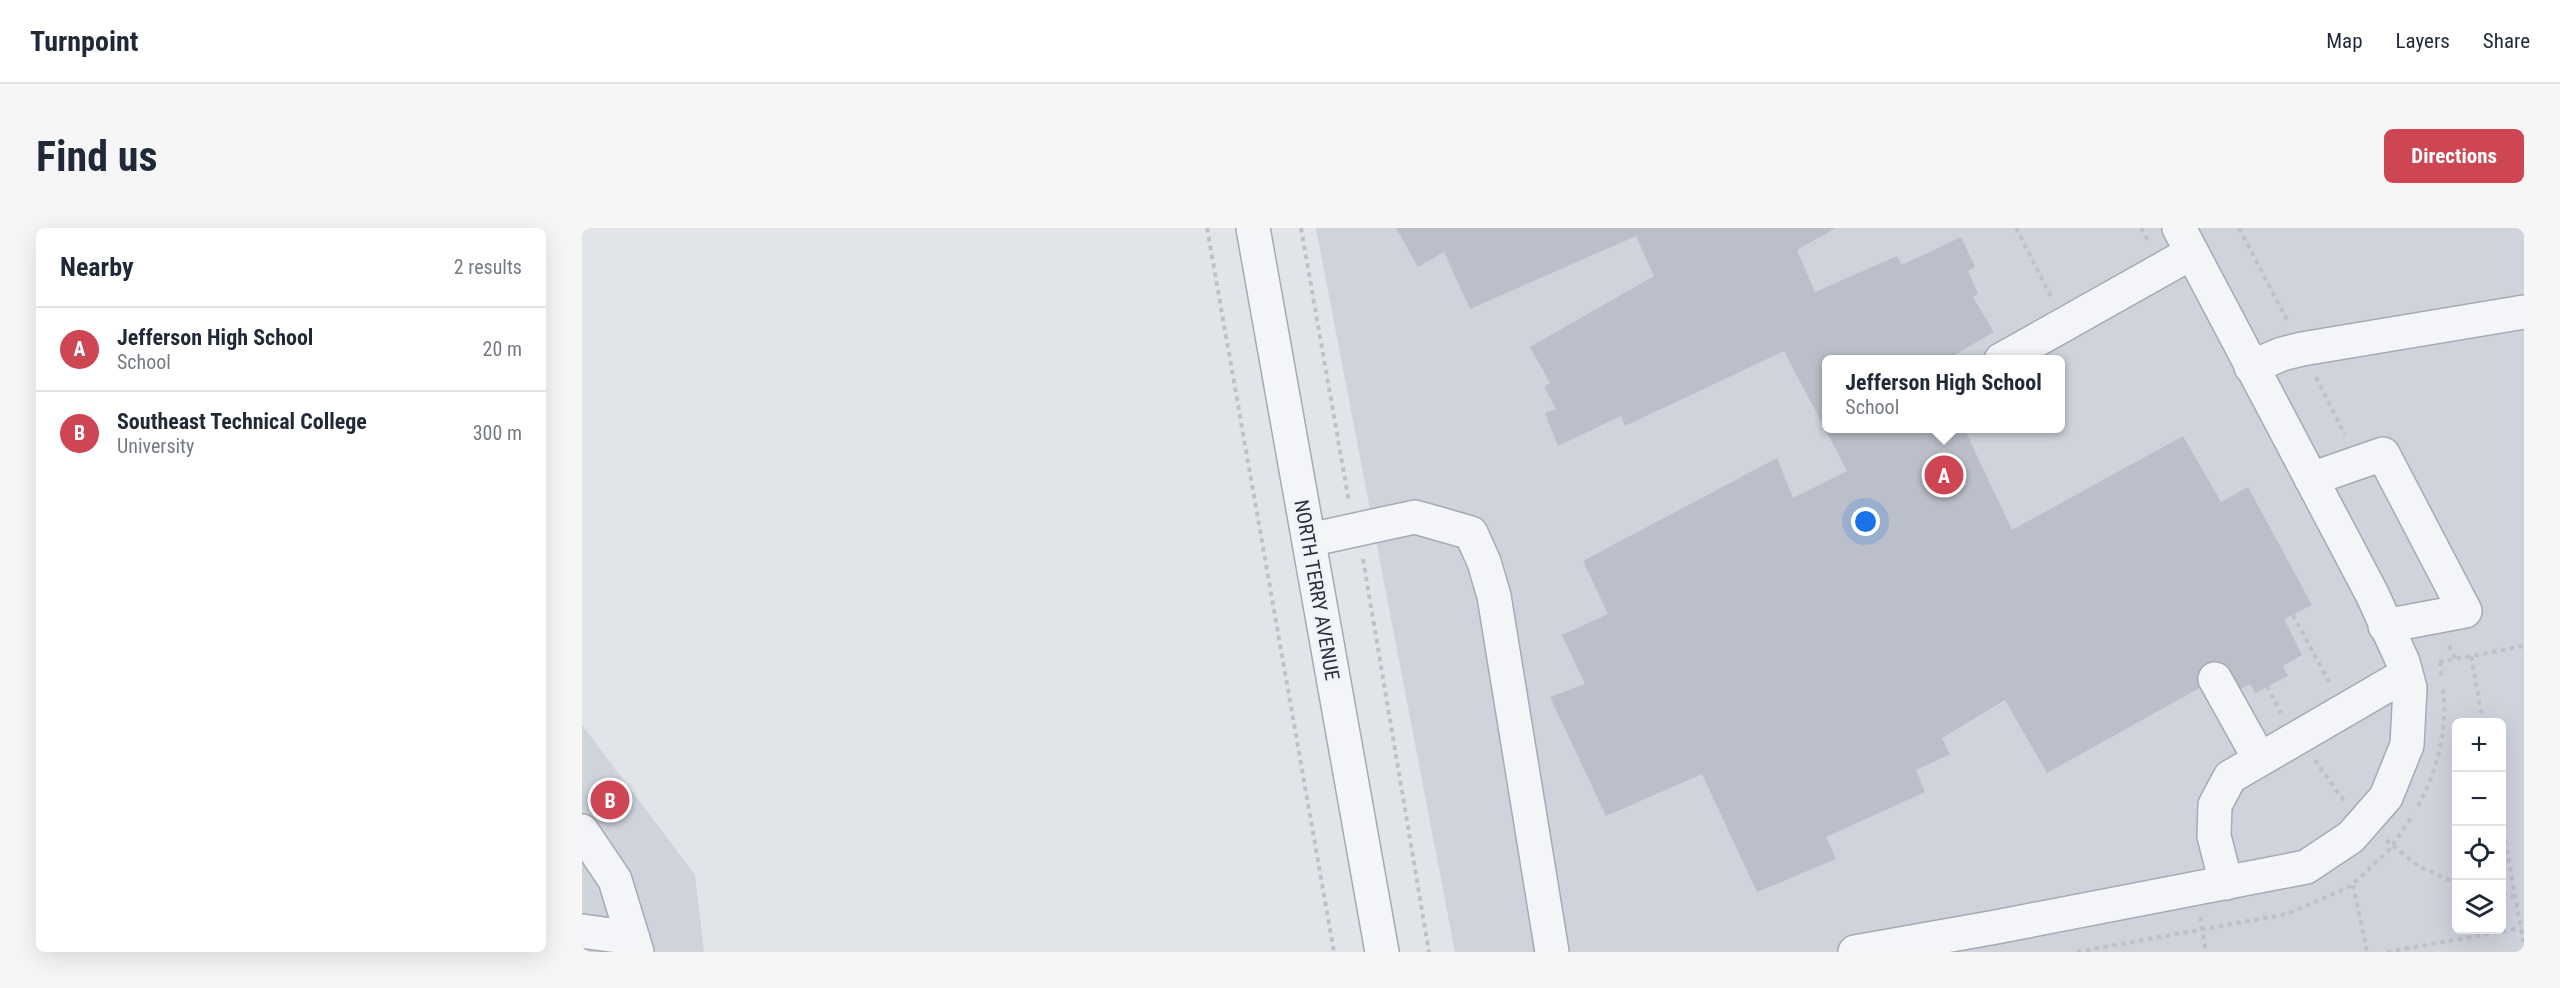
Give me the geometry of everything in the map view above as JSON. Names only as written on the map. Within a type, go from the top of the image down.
[{"type":"street","name":"NORTH TERRY AVENUE","points":[[1253,228],[1382,952]]},
{"type":"street","points":[[1855,952],[2226,884],[2306,867],[2351,837],[2386,796],[2407,745],[2410,688],[2403,662],[2372,594],[2185,241],[2065,324],[2010,355]]},
{"type":"street","points":[[2251,368],[2302,348],[2524,312]]},
{"type":"street","points":[[2311,479],[2383,454],[2465,611],[2385,626]]},
{"type":"street","points":[[1308,540],[1415,517],[1471,533],[1480,552],[1494,596],[1552,952]]},
{"type":"street","points":[[2226,884],[2214,836],[2215,805],[2230,777],[2259,758],[2405,675]]},
{"type":"street","points":[[2215,679],[2259,758]]},
{"type":"street","points":[[582,831],[615,880],[635,945]]},
{"type":"street","points":[[582,931],[635,945]]},
{"type":"path","points":[[1207,228],[1334,952]]},
{"type":"path","points":[[1300,228],[1356,530],[1429,952]]},
{"type":"path","points":[[2016,228],[2065,324]]},
{"type":"path","points":[[2239,228],[2302,348]]},
{"type":"path","points":[[2293,615],[2333,690]]},
{"type":"path","points":[[2455,658],[2524,646]]},
{"type":"path","points":[[2471,656],[2482,718]]},
{"type":"path","points":[[2267,686],[2283,716]]},
{"type":"path","points":[[2503,826],[2524,945]]},
{"type":"path","points":[[2353,884],[2367,952]]},
{"type":"path","points":[[2506,895],[2515,897]]},
{"type":"path","points":[[2387,952],[2521,928]]},
{"type":"shaded area","points":[[1316,228],[2524,228],[2524,952],[1455,952]]},
{"type":"shaded area","points":[[582,725],[695,875],[704,952],[582,952]]},
{"type":"building","points":[[1396,228],[1836,228],[1797,250],[1815,292],[1897,256],[1902,265],[1961,237],[1975,267],[1968,271],[1978,294],[1973,297],[1994,332],[1955,355],[1822,355],[1822,423],[1784,351],[1625,426],[1621,416],[1558,446],[1545,413],[1556,409],[1544,387],[1550,383],[1530,347],[1654,276],[1636,236],[1470,309],[1444,252],[1418,267]]},
{"type":"building","points":[[1827,433],[1966,433],[2012,530],[2183,436],[2221,502],[2248,487],[2312,605],[2284,619],[2302,655],[2283,666],[2288,676],[2255,693],[2250,684],[2238,690],[2228,672],[2047,773],[2005,700],[1942,738],[1950,754],[1916,770],[1925,792],[1826,837],[1836,859],[1757,892],[1702,774],[1606,816],[1550,697],[1585,684],[1562,635],[1608,614],[1583,561],[1777,458],[1793,498],[1847,471]]},
{"type":"place","name":"Jefferson High School","points":[[1944,475]]},
{"type":"place","name":"Southeast Technical College","points":[[610,800]]}]
